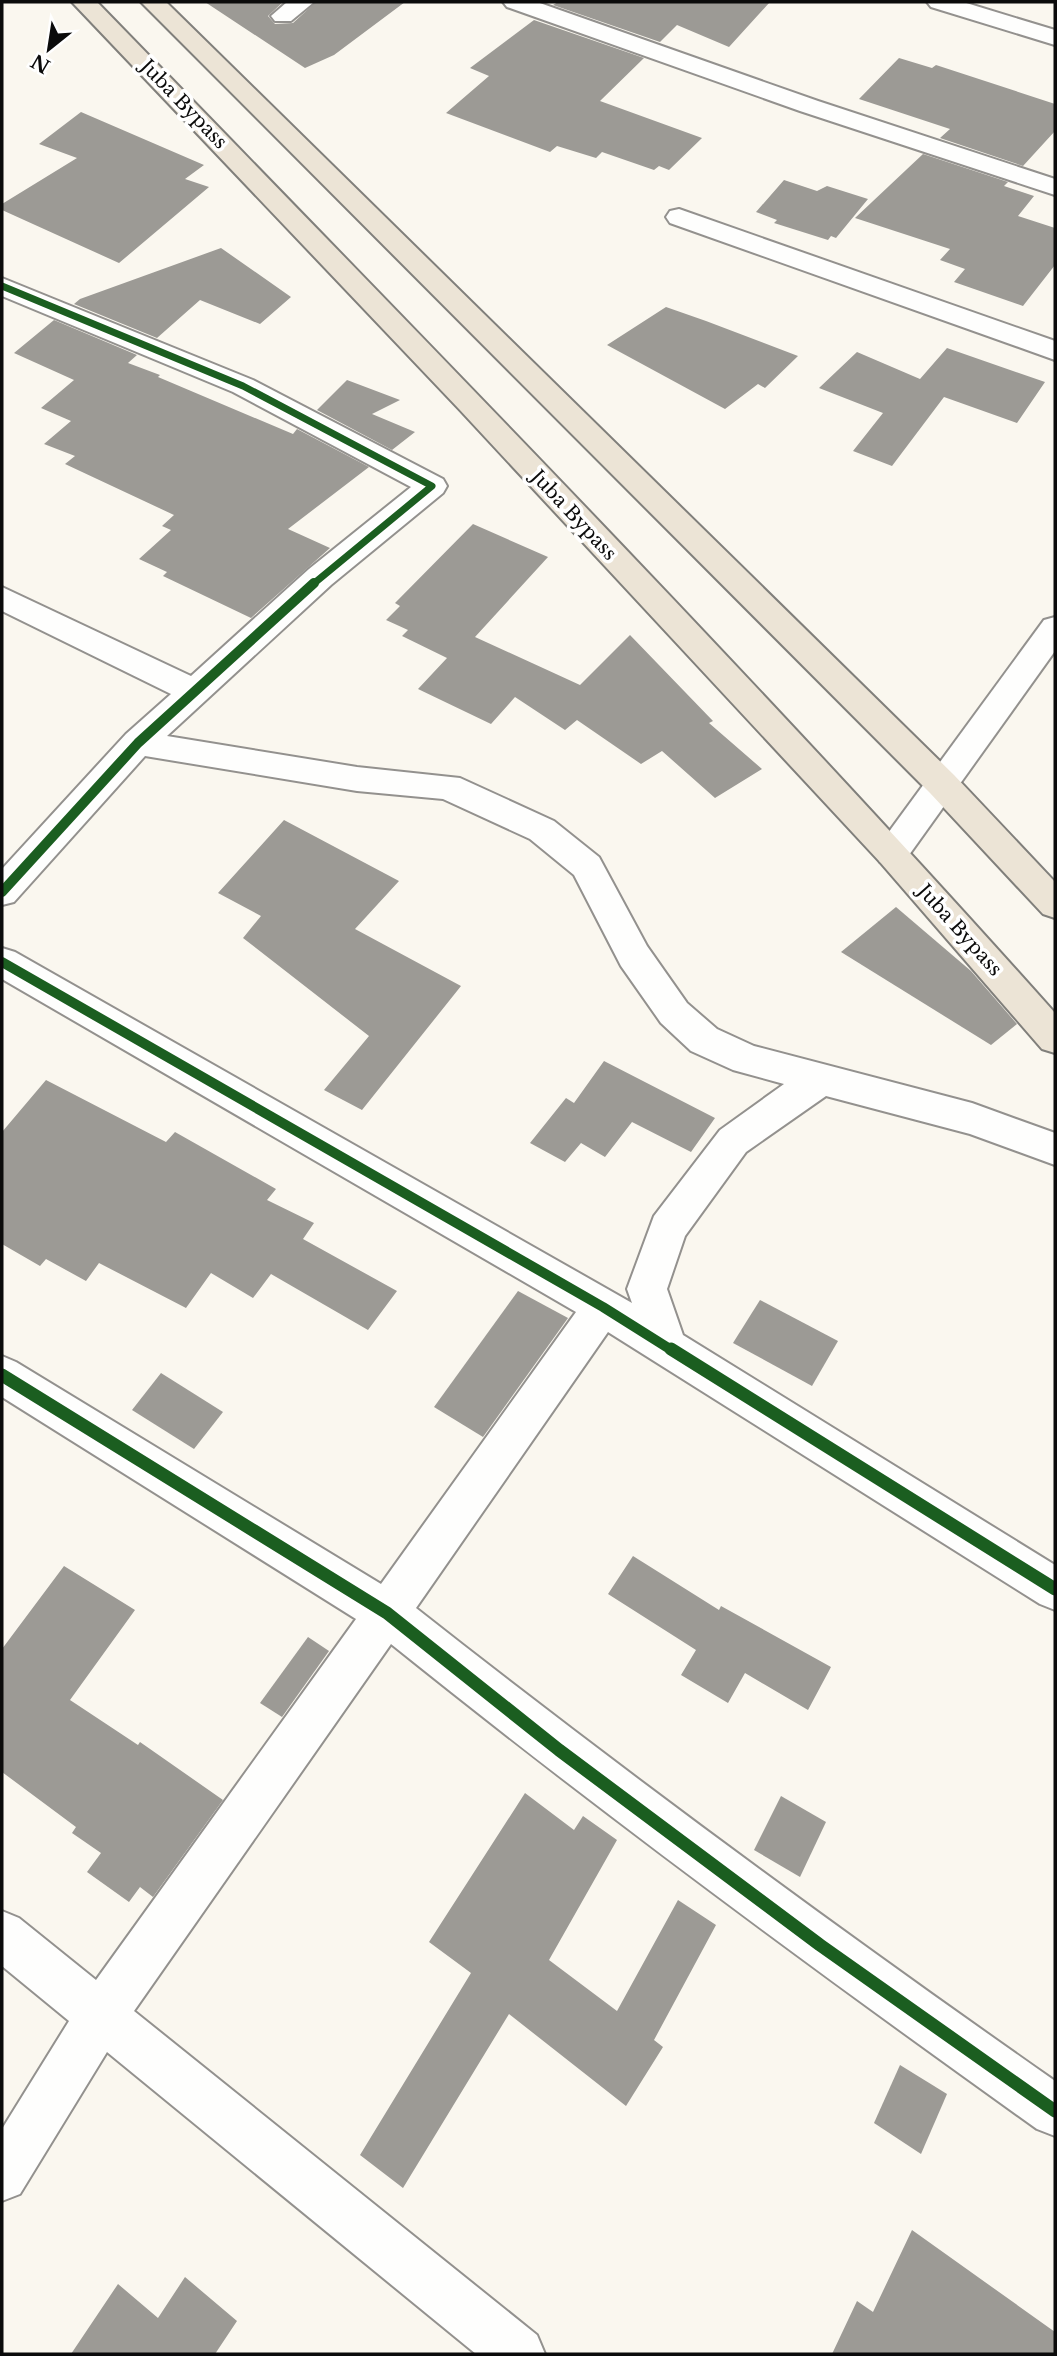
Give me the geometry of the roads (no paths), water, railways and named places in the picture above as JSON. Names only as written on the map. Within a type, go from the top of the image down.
[{"type":"main road","name":"Juba Bypass","points":[[83,2],[459,393],[892,853],[1055,1038]]},
{"type":"main road","points":[[153,2],[942,784],[1055,904]]},
{"type":"street","points":[[515,2],[809,106],[1055,187]]},
{"type":"street","points":[[939,2],[1055,38]]},
{"type":"street","points":[[679,217],[1055,351]]},
{"type":"street","points":[[2,286],[243,386],[432,486],[320,577],[193,691],[138,743],[2,892]]},
{"type":"street","points":[[2,598],[193,691]]},
{"type":"street","points":[[892,853],[1055,628]]},
{"type":"street","points":[[138,743],[357,779],[448,787],[542,831],[587,866],[634,956],[674,1013],[704,1040],[746,1059],[822,1077],[972,1119],[1055,1149]]},
{"type":"street","points":[[2,962],[603,1307],[1055,1589]]},
{"type":"street","points":[[667,1347],[647,1289],[668,1228],[733,1141],[822,1077]]},
{"type":"street","points":[[2,2176],[102,2014],[603,1307]]},
{"type":"street","points":[[2,1375],[387,1613],[559,1750],[820,1945],[1055,2111]]},
{"type":"street","points":[[2,1935],[518,2354]]}]
